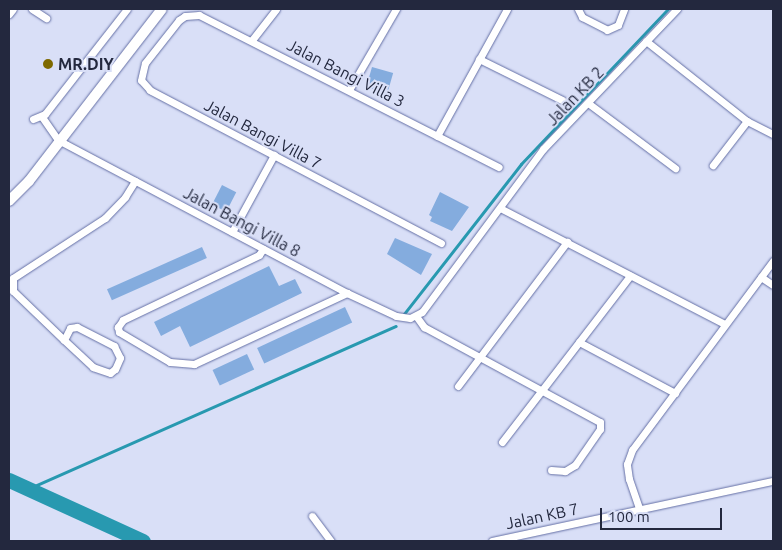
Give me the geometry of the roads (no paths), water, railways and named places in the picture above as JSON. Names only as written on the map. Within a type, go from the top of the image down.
[{"type":"street","points":[[9,14],[13,9]]},
{"type":"street","points":[[32,9],[46,18]]},
{"type":"street","points":[[33,119],[42,117],[128,9]]},
{"type":"street","points":[[9,201],[29,181],[58,140],[162,9]]},
{"type":"street","points":[[252,40],[276,9]]},
{"type":"street","points":[[349,90],[396,9]]},
{"type":"street","points":[[438,136],[507,9]]},
{"type":"street","points":[[578,9],[582,17],[607,30],[618,25],[624,9]]},
{"type":"street","name":"Jalan KB 2","points":[[416,316],[543,149],[677,9]]},
{"type":"street","name":"Jalan Bangi Villa 3","points":[[180,20],[199,15],[252,40],[499,167]]},
{"type":"street","name":"Jalan Bangi Villa 7","points":[[180,20],[141,71],[144,86],[441,243]]},
{"type":"street","points":[[646,42],[747,120],[773,134]]},
{"type":"street","points":[[479,59],[562,100]]},
{"type":"street","points":[[588,103],[675,168]]},
{"type":"street","points":[[42,117],[58,140]]},
{"type":"street","points":[[713,165],[747,120]]},
{"type":"street","name":"Jalan Bangi Villa 8","points":[[58,140],[347,293],[396,316],[416,316]]},
{"type":"street","points":[[232,232],[274,155]]},
{"type":"street","points":[[64,340],[70,328],[77,327],[114,346],[120,358],[115,369],[110,372],[93,367],[64,340],[12,291],[13,278],[105,218],[125,198],[135,181]]},
{"type":"street","points":[[500,208],[725,324]]},
{"type":"street","points":[[458,386],[566,242]]},
{"type":"street","points":[[263,249],[259,255],[120,323],[118,327],[122,335],[170,362],[194,364],[347,293]]},
{"type":"street","points":[[639,508],[627,464],[632,450],[773,261]]},
{"type":"street","points":[[502,442],[630,276]]},
{"type":"street","points":[[761,277],[773,285]]},
{"type":"street","points":[[416,316],[424,327],[600,422],[600,429],[575,465],[565,470],[550,470]]},
{"type":"street","points":[[580,342],[675,393]]},
{"type":"street","name":"Jalan KB 7","points":[[492,541],[639,508],[773,481]]},
{"type":"street","points":[[312,516],[331,541]]},
{"type":"waterway","points":[[404,314],[521,164],[668,9]]},
{"type":"waterway","points":[[28,489],[396,326]]},
{"type":"waterway","points":[[9,480],[143,541]]},
{"type":"place","name":"MR.DIY","points":[[48,64]]}]
